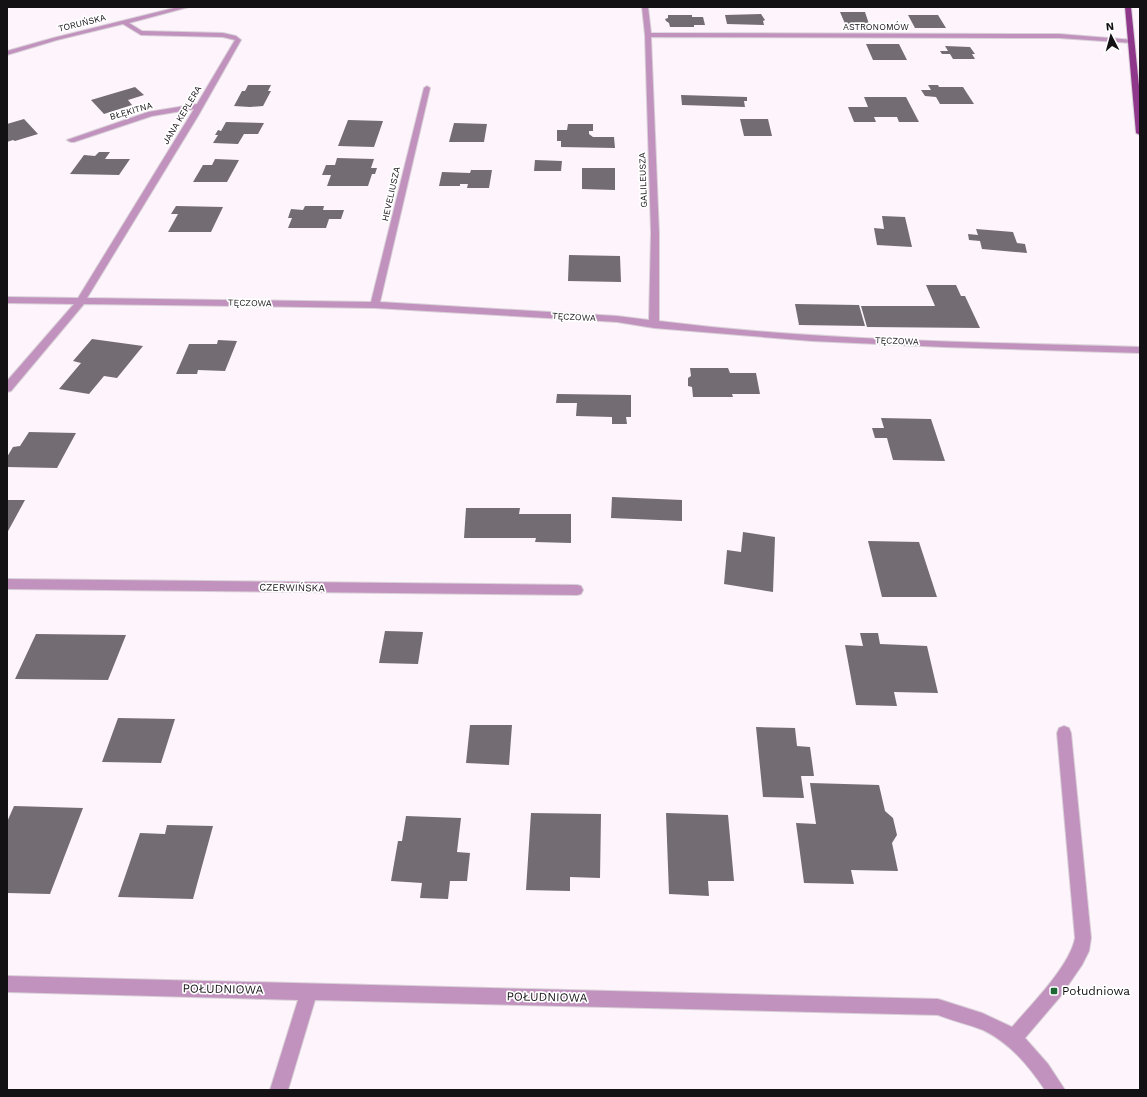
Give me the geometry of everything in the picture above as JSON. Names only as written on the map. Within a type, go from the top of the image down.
[{"type":"main road","points":[[1128,7],[1140,133]]},
{"type":"street","name":"TORUŃSKA","points":[[7,53],[55,39],[186,7]]},
{"type":"street","points":[[645,7],[648,35]]},
{"type":"street","name":"JANA KEPLERA","points":[[7,388],[81,301],[238,40],[234,37],[223,34],[141,33],[124,22]]},
{"type":"street","name":"ASTRONOMÓW","points":[[648,35],[1059,36],[1132,42]]},
{"type":"street","name":"GALILEUSZA","points":[[648,35],[654,233],[654,324]]},
{"type":"street","name":"HEVELIUSZA","points":[[375,305],[427,88]]},
{"type":"street","name":"BŁĘKITNA","points":[[71,140],[151,114],[199,106]]},
{"type":"street","name":"TĘCZOWA","points":[[7,300],[375,305],[617,319],[654,324],[806,338],[1140,350]]},
{"type":"street","name":"CZERWIŃSKA","points":[[7,584],[577,590]]},
{"type":"street","points":[[1013,1039],[1054,991],[1081,951],[1083,924],[1064,733]]},
{"type":"street","name":"POŁUDNIOWA","points":[[7,984],[938,1007],[988,1024],[1013,1039],[1038,1062],[1056,1090]]},
{"type":"street","points":[[279,1090],[309,991]]},
{"type":"building","points":[[840,12],[865,12],[870,27],[846,26]]},
{"type":"building","points":[[761,14],[765,20],[763,21],[764,25],[727,24],[725,15]]},
{"type":"building","points":[[668,15],[692,15],[692,17],[703,17],[705,25],[694,25],[694,27],[670,27],[669,23],[665,19],[668,18]]},
{"type":"building","points":[[908,15],[938,15],[946,28],[915,28]]},
{"type":"building","points":[[866,44],[899,44],[907,60],[873,60]]},
{"type":"building","points":[[945,46],[970,47],[975,54],[972,54],[975,59],[953,59],[950,54],[942,54],[940,51],[948,51]]},
{"type":"building","points":[[248,85],[271,85],[268,91],[271,91],[263,106],[234,106],[242,91],[245,91]]},
{"type":"building","points":[[928,85],[938,85],[939,87],[963,87],[974,104],[940,104],[936,97],[925,96],[921,90],[931,90]]},
{"type":"building","points":[[135,87],[144,95],[128,100],[132,105],[104,114],[91,100]]},
{"type":"building","points":[[681,95],[747,97],[747,101],[744,101],[745,107],[682,105]]},
{"type":"building","points":[[864,97],[906,97],[919,122],[899,122],[897,117],[874,117],[876,122],[854,122],[848,107],[868,107]]},
{"type":"building","points":[[24,119],[38,134],[7,142],[7,124]]},
{"type":"building","points":[[740,119],[768,119],[772,136],[744,136]]},
{"type":"building","points":[[348,120],[383,121],[374,147],[338,146]]},
{"type":"building","points":[[226,122],[264,123],[258,134],[244,134],[238,144],[213,143],[218,135],[215,135],[218,130],[221,131]]},
{"type":"building","points":[[454,123],[487,124],[484,142],[449,142]]},
{"type":"building","points":[[568,124],[593,124],[593,131],[589,131],[589,134],[593,137],[614,137],[615,148],[561,147],[561,141],[557,141],[557,130],[567,130]]},
{"type":"building","points":[[99,152],[110,152],[105,159],[130,159],[119,175],[70,174],[84,155],[95,156]]},
{"type":"building","points":[[337,158],[374,159],[371,168],[377,168],[375,174],[372,174],[368,186],[327,186],[331,175],[322,175],[326,165],[335,165]]},
{"type":"building","points":[[215,159],[239,160],[227,182],[193,182],[203,165],[212,165]]},
{"type":"building","points":[[535,160],[562,161],[561,171],[534,171]]},
{"type":"building","points":[[582,168],[615,168],[615,190],[582,189]]},
{"type":"building","points":[[471,170],[492,170],[489,188],[467,188],[468,184],[460,184],[460,186],[439,186],[442,172],[470,173]]},
{"type":"building","points":[[176,206],[223,207],[211,232],[168,232],[178,214],[171,214]]},
{"type":"building","points":[[305,206],[324,206],[323,210],[344,210],[341,219],[329,219],[326,228],[288,228],[292,218],[288,218],[291,209],[303,210]]},
{"type":"building","points":[[882,216],[905,217],[912,247],[877,245],[874,228],[884,229]]},
{"type":"building","points":[[976,229],[1013,232],[1017,243],[1025,244],[1027,253],[982,249],[980,241],[969,240],[968,234],[978,235]]},
{"type":"building","points":[[569,255],[620,256],[621,282],[568,281]]},
{"type":"building","points":[[926,285],[956,285],[961,296],[965,296],[980,328],[867,327],[861,306],[935,306]]},
{"type":"building","points":[[795,304],[859,305],[865,326],[799,325]]},
{"type":"building","points":[[92,339],[143,346],[117,378],[104,376],[89,394],[59,389],[81,363],[73,361]]},
{"type":"building","points":[[218,340],[237,341],[225,371],[198,370],[197,374],[176,374],[189,344],[217,344]]},
{"type":"building","points":[[690,368],[728,368],[730,373],[756,373],[760,394],[732,394],[733,397],[693,397],[692,387],[688,386],[688,378],[691,376]]},
{"type":"building","points":[[557,394],[631,395],[631,417],[626,417],[627,424],[612,424],[612,417],[576,416],[577,403],[556,403]]},
{"type":"building","points":[[881,418],[931,419],[945,461],[893,460],[887,438],[875,438],[872,428],[884,428]]},
{"type":"building","points":[[29,432],[76,433],[57,468],[7,467],[7,457],[13,447],[20,446]]},
{"type":"building","points":[[612,497],[682,500],[682,521],[611,518]]},
{"type":"building","points":[[7,500],[25,500],[7,533]]},
{"type":"building","points":[[466,508],[520,508],[519,514],[571,514],[571,543],[535,542],[536,538],[464,538]]},
{"type":"building","points":[[743,532],[775,537],[773,592],[724,584],[727,550],[741,552]]},
{"type":"building","points":[[868,541],[919,542],[937,597],[882,597]]},
{"type":"building","points":[[385,631],[423,632],[418,664],[379,663]]},
{"type":"building","points":[[860,633],[878,633],[880,644],[927,646],[938,693],[894,692],[897,706],[856,705],[845,645],[863,646]]},
{"type":"building","points":[[36,634],[126,635],[108,680],[15,679]]},
{"type":"building","points":[[118,718],[175,719],[161,763],[102,762]]},
{"type":"building","points":[[470,725],[512,725],[509,765],[466,763]]},
{"type":"building","points":[[756,727],[795,728],[797,746],[810,747],[814,776],[801,776],[804,798],[763,797]]},
{"type":"building","points":[[810,783],[879,785],[885,811],[893,818],[897,835],[892,843],[898,871],[851,870],[854,884],[804,883],[796,823],[816,824]]},
{"type":"building","points":[[14,806],[83,808],[50,894],[7,893],[7,822]]},
{"type":"building","points":[[531,813],[601,814],[600,878],[570,877],[570,891],[526,890]]},
{"type":"building","points":[[666,813],[728,815],[734,881],[708,881],[709,896],[669,894]]},
{"type":"building","points":[[406,816],[461,818],[457,852],[470,853],[467,881],[450,881],[448,899],[420,898],[422,883],[391,881],[398,841],[402,841]]},
{"type":"building","points":[[167,825],[213,826],[193,899],[118,897],[140,833],[165,834]]},
{"type":"place","name":"Południowa","points":[[1054,991]]}]
